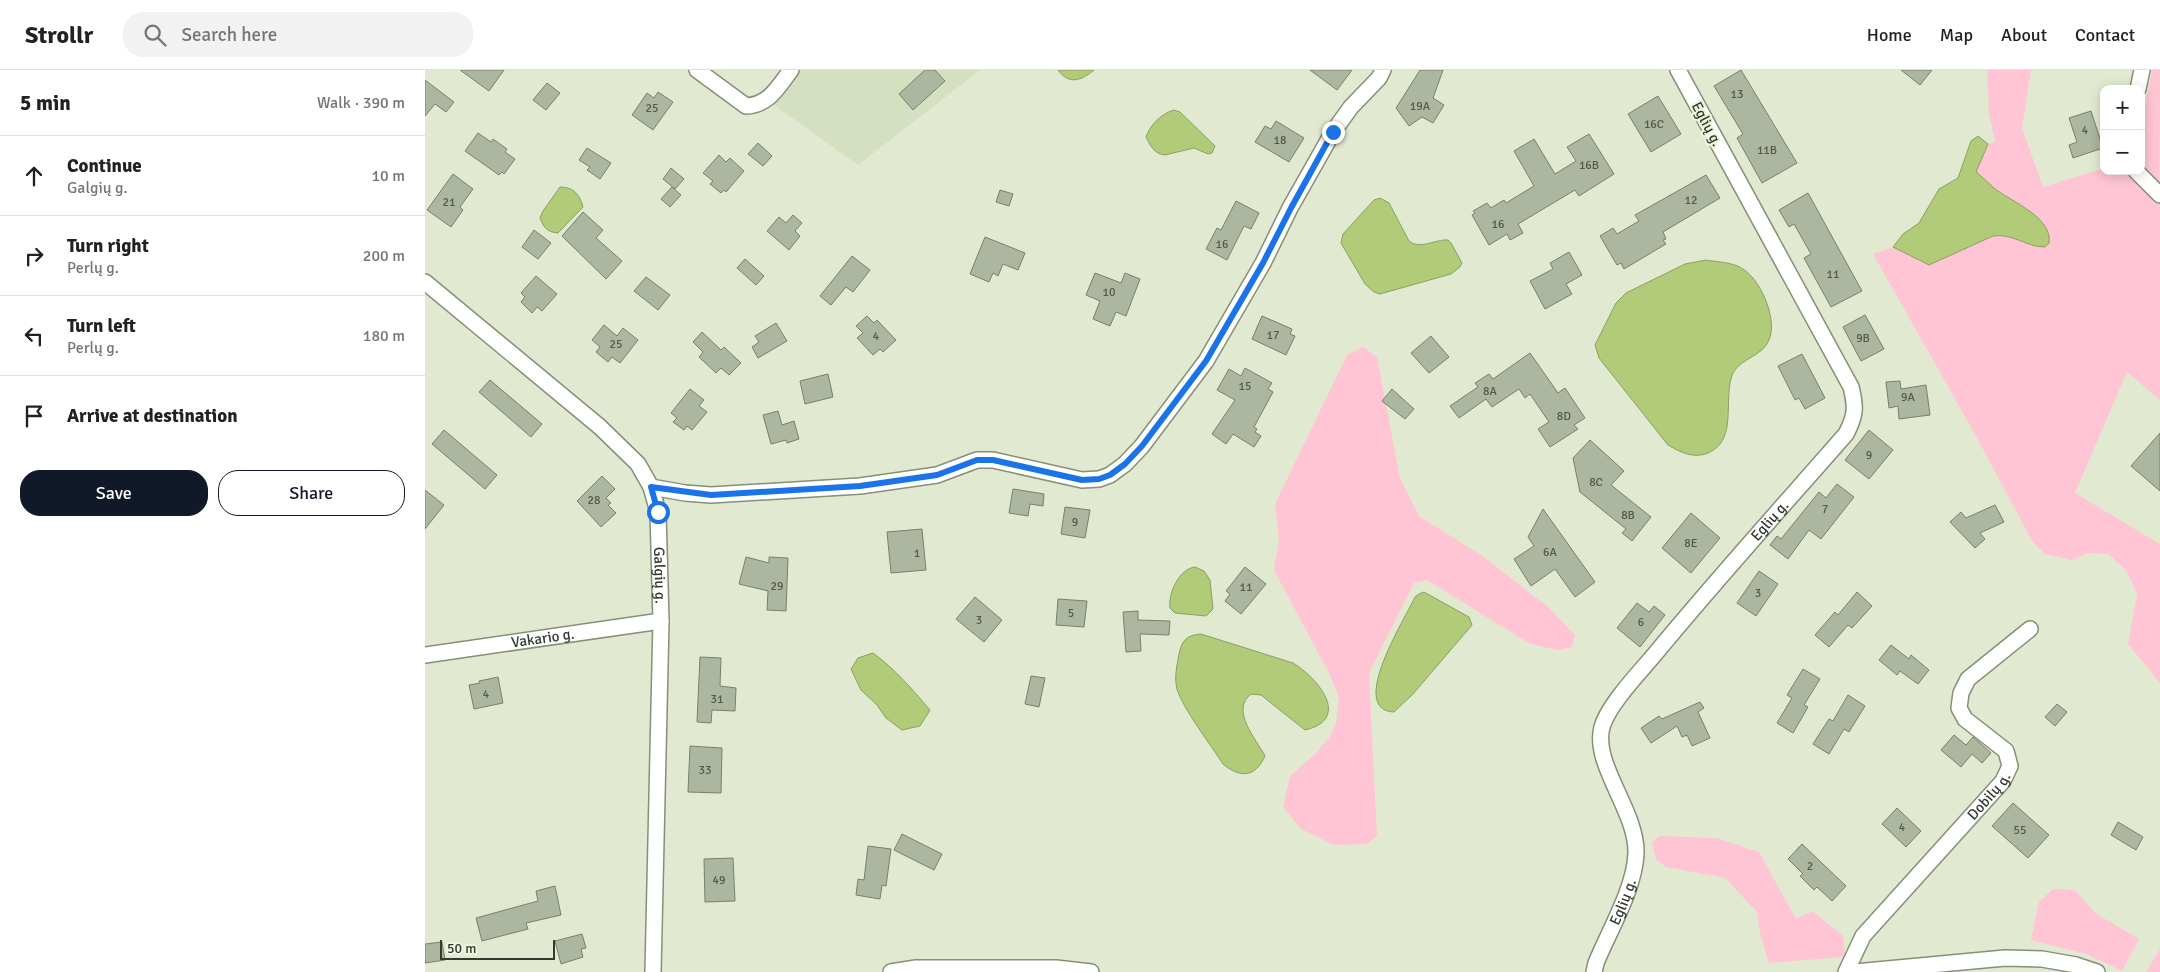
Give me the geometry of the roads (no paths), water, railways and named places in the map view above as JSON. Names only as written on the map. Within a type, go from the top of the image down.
[{"type":"street","points":[[697,70],[746,106],[756,105],[766,100],[791,70]]},
{"type":"street","points":[[651,487],[711,495],[860,486],[937,475],[977,460],[993,460],[1082,480],[1099,479],[1110,475],[1125,464],[1142,446],[1206,361],[1263,263],[1333,132],[1351,107],[1379,78],[1383,70]]},
{"type":"street","name":"Eglių g.","points":[[1593,972],[1595,963],[1626,892],[1633,871],[1636,853],[1634,831],[1629,815],[1616,789],[1601,742],[1602,727],[1609,712],[1697,603],[1846,434],[1853,419],[1855,404],[1851,387],[1678,70]]},
{"type":"street","points":[[2139,85],[2142,70]]},
{"type":"street","points":[[2140,175],[2160,195]]},
{"type":"street","name":"Galgių g.","points":[[425,282],[600,426],[638,464],[651,487],[658,512],[661,621],[653,972]]},
{"type":"street","name":"Vakario g.","points":[[425,656],[661,621]]},
{"type":"street","name":"Dobilų g.","points":[[1846,972],[1863,936],[2003,781],[2011,766],[2006,751],[1965,719],[1959,708],[1961,693],[1968,679],[2030,629]]},
{"type":"street","points":[[1855,972],[2005,958],[2041,959],[2076,965],[2097,972]]},
{"type":"street","points":[[891,972],[916,968],[1091,972]]}]
